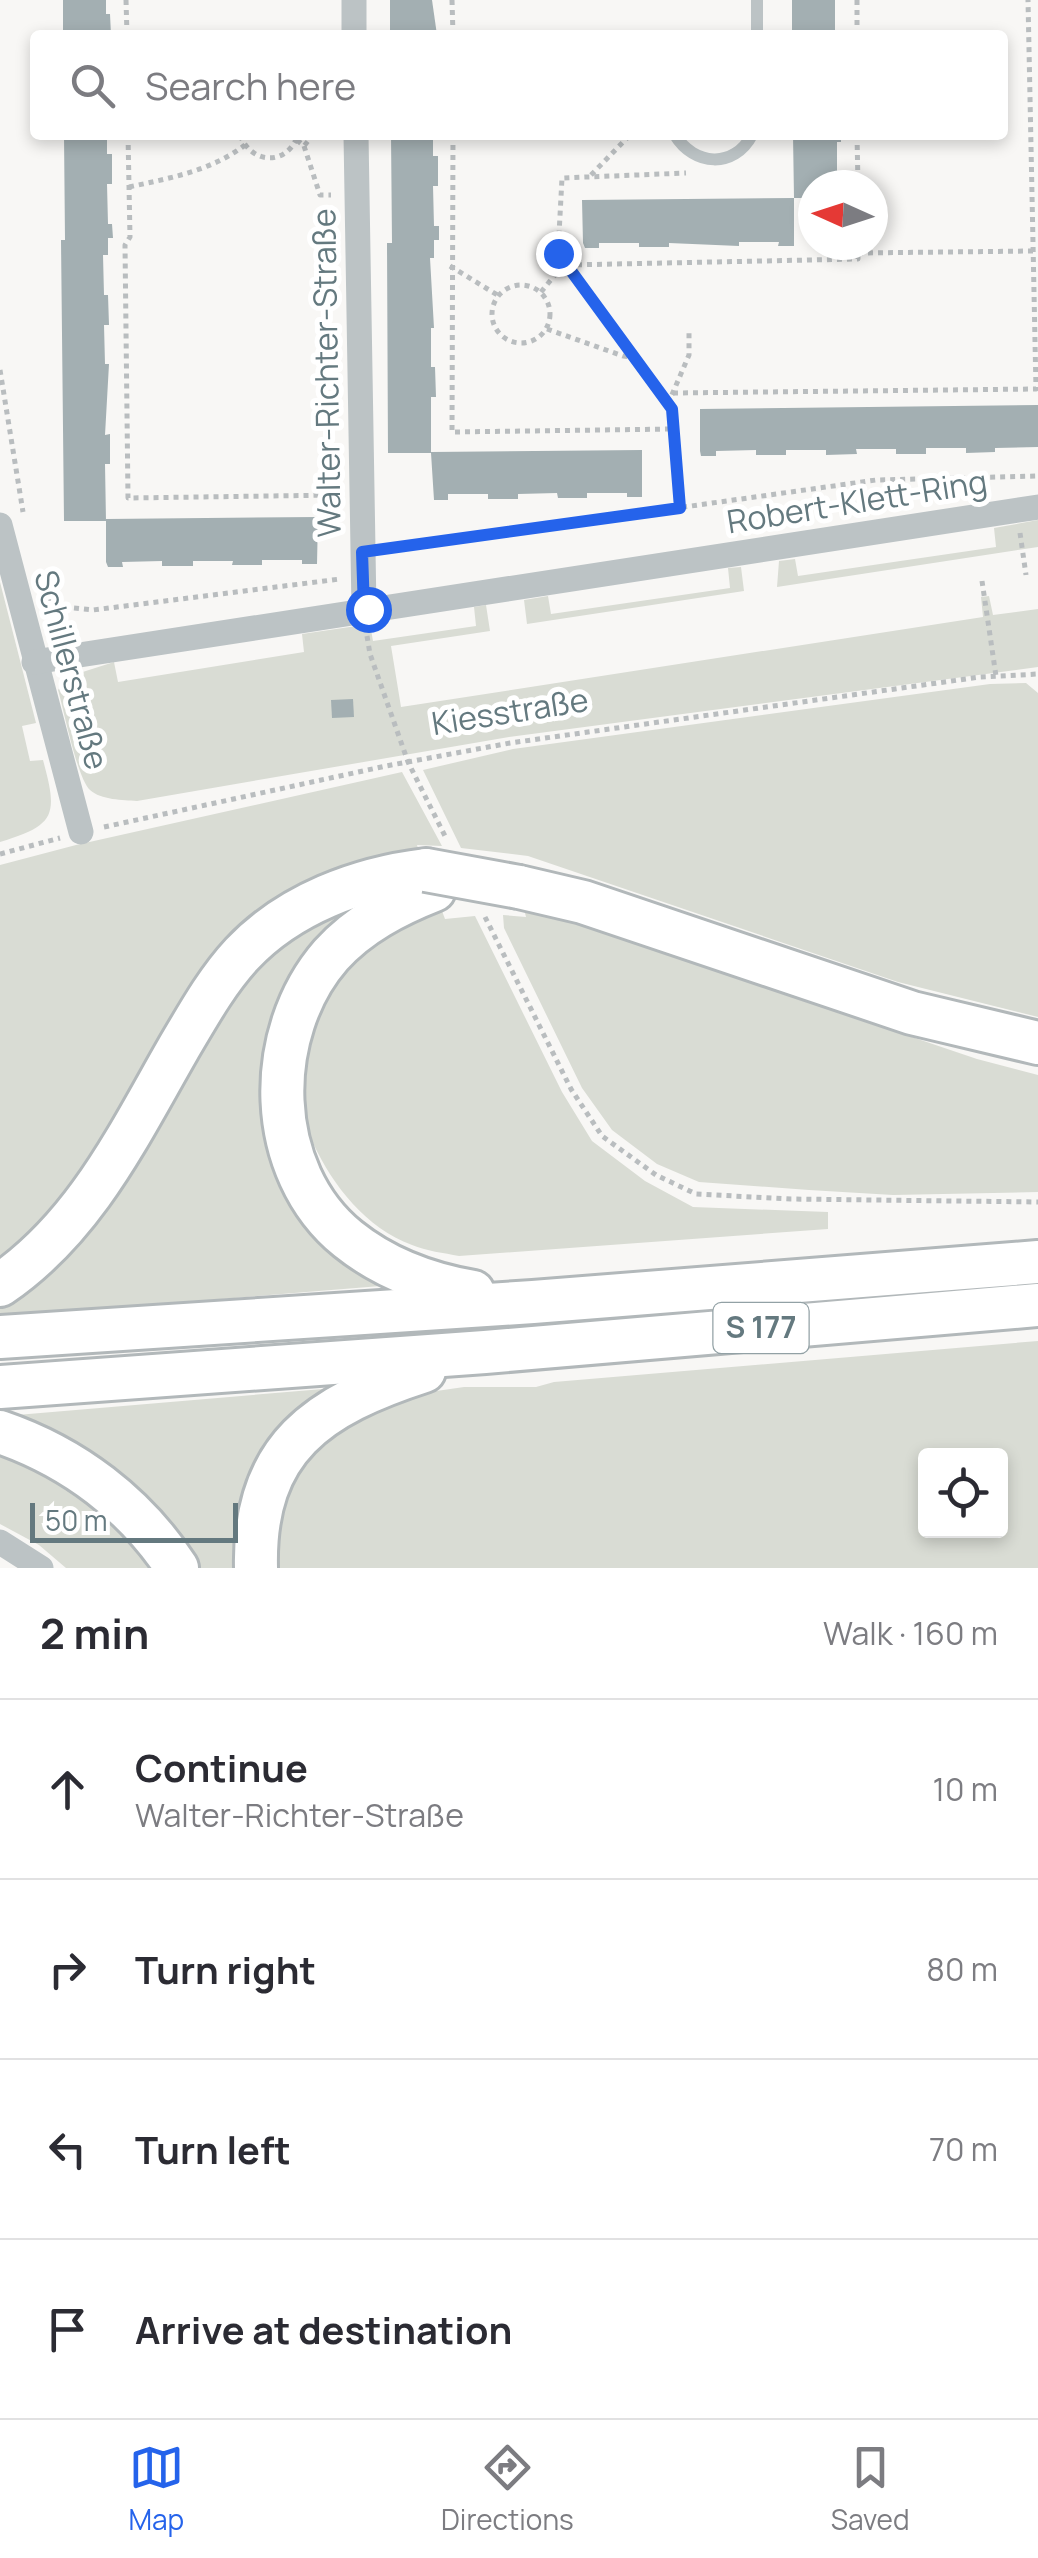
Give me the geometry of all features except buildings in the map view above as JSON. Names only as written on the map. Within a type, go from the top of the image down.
[{"type":"highway","points":[[436,868],[408,900],[354,933],[316,976],[300,1003],[284,1057],[282,1106],[287,1134],[310,1192],[347,1238],[390,1267],[422,1281],[532,1302]]},
{"type":"highway","points":[[0,1284],[46,1249],[99,1186],[198,1016],[240,956],[260,936],[309,904],[368,880],[436,868],[478,886],[519,888],[583,902],[912,1013],[1038,1043]]},
{"type":"highway","name":"S 177","points":[[0,1337],[532,1302],[1038,1262]]},
{"type":"highway","name":"S 177","points":[[0,1388],[1038,1305]]},
{"type":"highway","points":[[256,1568],[258,1522],[270,1482],[284,1456],[316,1420],[376,1387],[485,1352]]},
{"type":"highway","points":[[0,1432],[43,1449],[126,1506],[146,1524],[177,1568]]},
{"type":"street","points":[[354,0],[354,30]]},
{"type":"street","name":"Walter-Richter-Straße","points":[[356,140],[364,609]]},
{"type":"street","name":"Robert-Klett-Ring","points":[[34,662],[1028,509]]},
{"type":"street","name":"Schillerstraße","points":[[12,524],[34,662],[81,832]]},
{"type":"street","points":[[0,1542],[41,1568]]},
{"type":"lane","points":[[757,0],[757,30]]},
{"type":"lane","points":[[679,140],[692,154],[704,159],[729,157],[748,140]]},
{"type":"path","points":[[126,0],[127,30]]},
{"type":"path","points":[[452,0],[452,30]]},
{"type":"path","points":[[856,0],[857,30]]},
{"type":"path","points":[[673,393],[1036,389],[1028,0]]},
{"type":"path","points":[[128,140],[130,237],[125,245],[128,498],[362,494]]},
{"type":"path","points":[[242,140],[259,157],[268,159],[285,154],[296,140]]},
{"type":"path","points":[[300,140],[320,195],[357,194]]},
{"type":"path","points":[[304,146],[308,140]]},
{"type":"path","points":[[453,140],[452,432],[674,429]]},
{"type":"path","points":[[589,177],[625,140]]},
{"type":"path","points":[[857,140],[858,170]]},
{"type":"path","points":[[129,188],[196,170],[244,145]]},
{"type":"path","points":[[680,508],[672,409],[558,253],[562,178],[691,172],[692,154]]},
{"type":"path","points":[[888,249],[1033,251]]},
{"type":"path","points":[[541,292],[566,264],[800,260]]},
{"type":"path","points":[[450,266],[499,296]]},
{"type":"path","points":[[524,285],[541,292],[550,310],[546,329],[532,341],[523,343],[506,338],[494,323],[494,304],[499,296],[514,286],[524,285]]},
{"type":"path","points":[[546,329],[634,357]]},
{"type":"path","points":[[668,404],[689,355],[689,329]]},
{"type":"path","points":[[0,370],[12,524]]},
{"type":"path","points":[[41,594],[54,606],[93,610],[680,508],[876,480],[1038,476]]},
{"type":"path","points":[[1026,575],[1028,509]]},
{"type":"path","points":[[982,581],[996,676]]},
{"type":"path","points":[[364,609],[370,654],[408,762],[436,868]]},
{"type":"path","name":"Kiesstraße","points":[[0,854],[81,832],[510,743],[996,676],[1038,674]]},
{"type":"path","points":[[481,910],[570,1090],[602,1136],[656,1175],[696,1194],[1038,1202]]},
{"type":"shaded area","points":[[1038,520],[1038,547],[777,587],[779,561],[795,559],[798,576],[996,547],[994,528]]},
{"type":"shaded area","points":[[741,567],[744,591],[527,624],[524,600],[548,596],[551,614],[730,588],[728,568]]},
{"type":"shaded area","points":[[0,582],[36,723],[22,726],[30,761],[43,760],[51,806],[42,823],[0,842]]},
{"type":"shaded area","points":[[989,596],[993,615],[1038,609],[1038,667],[509,737],[137,801],[106,798],[85,783],[58,690],[67,677],[114,662],[118,682],[304,652],[302,634],[370,624],[373,641],[476,626],[474,607],[486,605],[490,631],[391,646],[401,707],[983,617],[981,597]]},
{"type":"shaded area","points":[[1026,683],[1038,693],[1038,1017],[898,982],[528,856],[461,848],[423,770],[513,749],[990,684]]},
{"type":"shaded area","points":[[402,772],[442,846],[417,845],[420,854],[328,882],[89,1174],[0,1265],[0,865]]},
{"type":"shaded area","points":[[377,891],[325,942],[270,1115],[393,1285],[0,1317],[0,1296],[210,1020],[276,944]]},
{"type":"shaded area","points":[[524,909],[977,1059],[1038,1075],[1038,1192],[893,1195],[699,1182],[657,1164],[612,1130],[582,1088],[504,928],[503,915],[526,917]]},
{"type":"shaded area","points":[[442,911],[445,919],[475,916],[562,1092],[592,1141],[645,1181],[693,1207],[828,1212],[828,1229],[459,1256],[395,1238],[366,1217],[330,1175],[313,1143],[304,1150],[295,1073],[341,963],[393,926]]},
{"type":"shaded area","points":[[1038,1341],[1038,1568],[269,1568],[271,1520],[307,1445],[395,1397],[464,1387],[536,1387],[554,1382]]},
{"type":"shaded area","points":[[323,1389],[327,1398],[245,1568],[195,1568],[5,1416]]},
{"type":"shaded area","points":[[0,1445],[58,1470],[166,1568],[66,1568],[39,1545],[0,1524]]},
{"type":"route","points":[[368,609],[364,609],[362,552],[680,508],[672,409],[558,253]]}]
